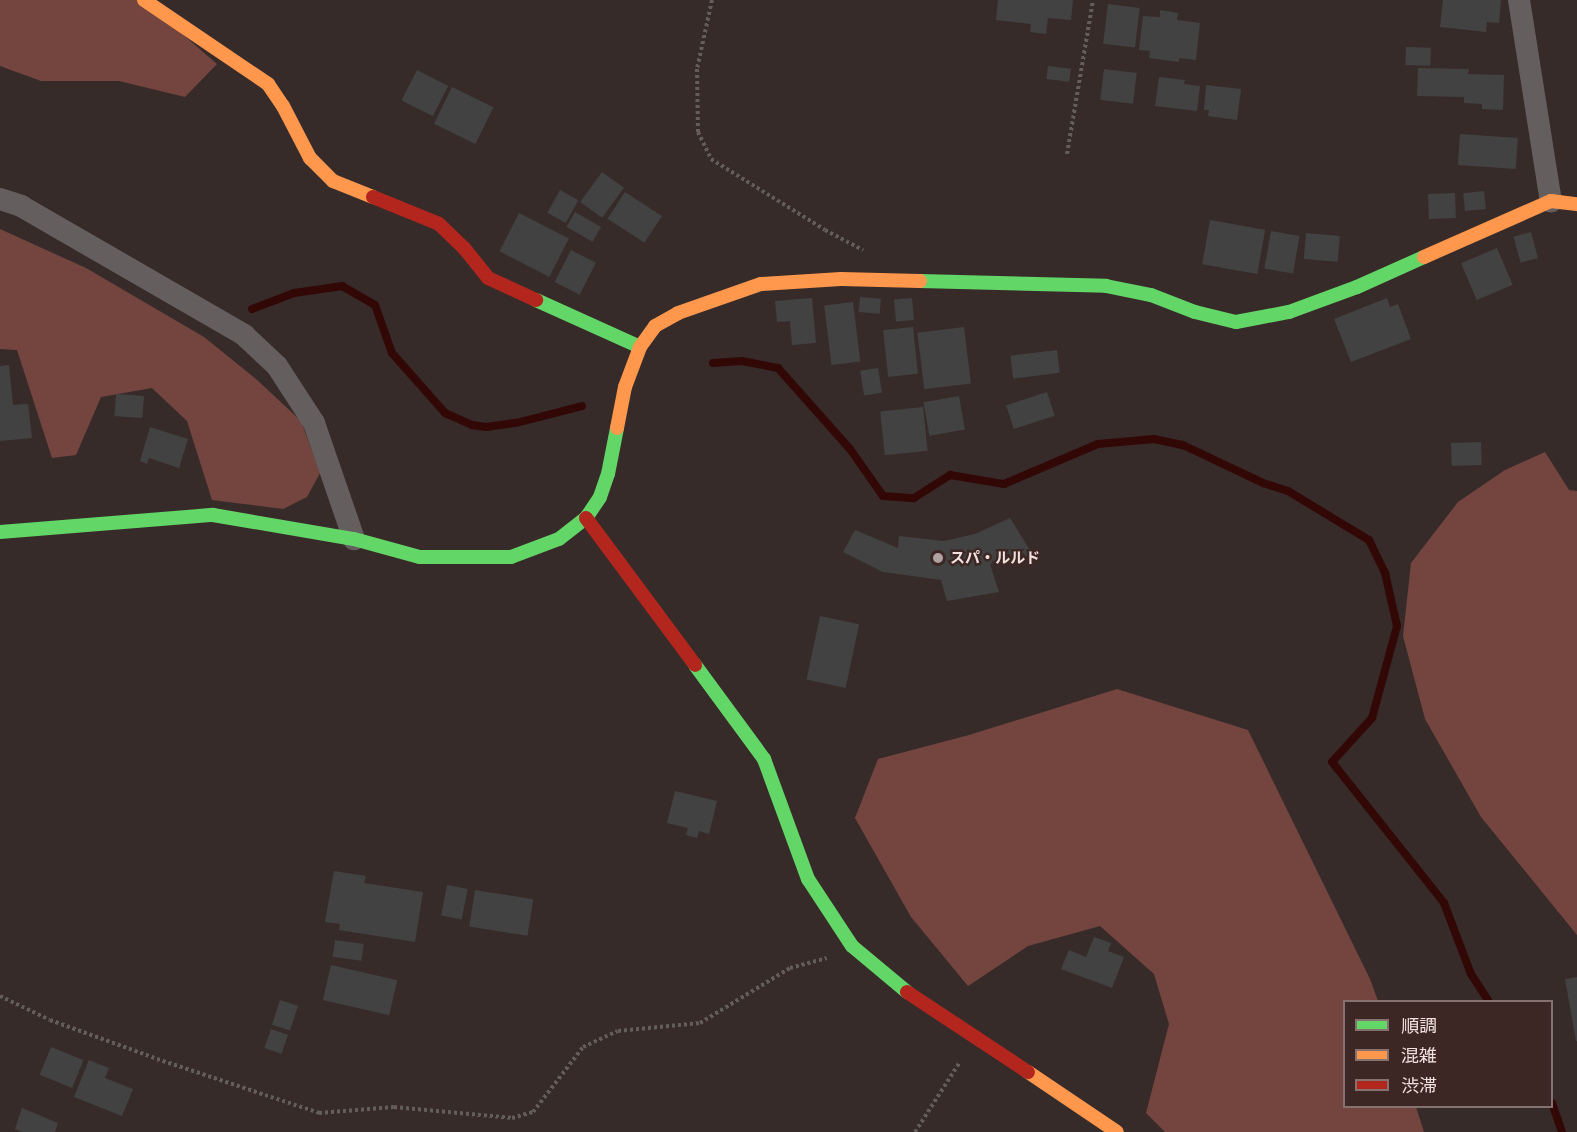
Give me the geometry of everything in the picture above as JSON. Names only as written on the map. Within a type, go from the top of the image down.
[{"type":"street","points":[[144,0],[268,84],[283,106],[310,158],[333,181],[439,224],[464,248],[488,278],[640,347]]},
{"type":"street","points":[[1519,0],[1551,201]]},
{"type":"street","points":[[0,200],[21,206],[244,335],[269,358],[277,366],[314,423],[354,539]]},
{"type":"street","points":[[0,531],[213,515],[354,539],[420,556],[511,556],[559,539],[586,518],[600,497],[608,474],[625,387],[640,347],[655,326],[678,313],[761,284],[841,279],[1106,286],[1151,295],[1195,312],[1236,322],[1289,312],[1357,287],[1551,201],[1577,204]]},
{"type":"street","points":[[586,518],[764,759],[808,879],[852,946],[894,983],[1117,1132]]},
{"type":"path","points":[[712,0],[697,69],[698,132],[711,159],[825,230],[867,251]]},
{"type":"path","points":[[1067,154],[1094,0]]},
{"type":"path","points":[[0,996],[50,1020],[146,1056],[319,1113],[394,1107],[512,1118],[533,1112],[583,1047],[618,1031],[700,1023],[790,968],[834,956],[852,946]]},
{"type":"path","points":[[915,1132],[974,1038]]},
{"type":"shaded area","points":[[0,0],[143,0],[217,64],[185,97],[119,81],[41,81],[0,66]]},
{"type":"shaded area","points":[[0,229],[86,268],[204,337],[256,379],[301,421],[320,473],[307,497],[283,509],[212,500],[187,421],[152,388],[101,397],[76,455],[52,458],[17,350],[0,349]]},
{"type":"shaded area","points":[[1545,452],[1569,490],[1577,491],[1577,935],[1481,817],[1425,719],[1403,636],[1411,563],[1458,502],[1505,470]]},
{"type":"shaded area","points":[[1117,689],[1248,730],[1370,979],[1378,1000],[1343,1000],[1343,1108],[1416,1108],[1424,1132],[1165,1132],[1146,1113],[1169,1024],[1154,974],[1100,926],[1028,946],[968,986],[911,917],[855,818],[878,759],[969,735]]},
{"type":"building","points":[[998,0],[1073,0],[1071,20],[1048,18],[1046,34],[1030,32],[1031,24],[996,20]]},
{"type":"building","points":[[1443,0],[1501,0],[1499,23],[1487,22],[1486,32],[1440,27]]},
{"type":"building","points":[[1108,4],[1140,8],[1135,48],[1103,44]]},
{"type":"building","points":[[1160,10],[1178,13],[1177,20],[1200,23],[1196,60],[1179,58],[1179,62],[1149,58],[1150,51],[1139,50],[1143,16],[1160,17]]},
{"type":"building","points":[[1406,47],[1431,48],[1430,66],[1405,65]]},
{"type":"building","points":[[1048,66],[1071,69],[1069,82],[1046,79]]},
{"type":"building","points":[[1418,68],[1469,69],[1468,74],[1504,75],[1503,110],[1482,109],[1482,104],[1464,103],[1464,97],[1417,96]]},
{"type":"building","points":[[1104,69],[1137,73],[1133,104],[1100,100]]},
{"type":"building","points":[[417,70],[448,86],[433,116],[402,100]]},
{"type":"building","points":[[1159,77],[1185,80],[1184,84],[1200,86],[1197,111],[1155,106]]},
{"type":"building","points":[[1206,85],[1241,89],[1237,120],[1208,116],[1209,110],[1204,110]]},
{"type":"building","points":[[452,87],[493,107],[475,144],[434,124]]},
{"type":"building","points":[[1460,134],[1518,138],[1516,169],[1458,165]]},
{"type":"building","points":[[602,172],[624,188],[602,218],[580,202]]},
{"type":"building","points":[[560,190],[578,200],[566,223],[547,213]]},
{"type":"building","points":[[1484,191],[1486,209],[1465,211],[1463,193]]},
{"type":"building","points":[[625,192],[662,216],[644,243],[608,219]]},
{"type":"building","points":[[1455,193],[1456,218],[1429,219],[1428,194]]},
{"type":"building","points":[[575,212],[601,227],[592,242],[566,227]]},
{"type":"building","points":[[519,213],[569,238],[549,277],[499,251]]},
{"type":"building","points":[[1210,220],[1265,230],[1257,274],[1202,264]]},
{"type":"building","points":[[1271,231],[1300,236],[1293,273],[1264,268]]},
{"type":"building","points":[[1531,232],[1538,258],[1521,263],[1514,237]]},
{"type":"building","points":[[1306,233],[1340,236],[1338,262],[1304,259]]},
{"type":"building","points":[[1497,248],[1513,285],[1477,300],[1461,263]]},
{"type":"building","points":[[571,250],[596,263],[580,295],[555,282]]},
{"type":"building","points":[[860,297],[881,299],[880,314],[859,312]]},
{"type":"building","points":[[812,298],[816,343],[792,345],[790,321],[777,322],[775,301]]},
{"type":"building","points":[[912,298],[914,320],[896,321],[894,300]]},
{"type":"building","points":[[1387,298],[1390,307],[1398,304],[1411,339],[1351,362],[1334,319]]},
{"type":"building","points":[[853,302],[860,362],[832,365],[824,306]]},
{"type":"building","points":[[913,327],[918,374],[888,377],[883,330]]},
{"type":"building","points":[[964,327],[971,384],[924,389],[917,333]]},
{"type":"building","points":[[1057,350],[1060,373],[1013,379],[1010,356]]},
{"type":"building","points":[[9,365],[13,405],[28,404],[32,438],[0,441],[0,366]]},
{"type":"building","points":[[878,368],[882,393],[864,396],[860,371]]},
{"type":"building","points":[[1047,392],[1055,416],[1014,429],[1006,405]]},
{"type":"building","points":[[116,394],[144,396],[142,418],[114,416]]},
{"type":"building","points":[[959,396],[965,429],[929,436],[924,402]]},
{"type":"building","points":[[923,407],[928,451],[885,455],[880,411]]},
{"type":"building","points":[[150,427],[188,439],[179,468],[149,458],[147,464],[140,461]]},
{"type":"building","points":[[1481,442],[1482,465],[1452,466],[1451,443]]},
{"type":"building","name":"スパ・ルルド","points":[[1010,518],[1033,555],[990,564],[999,592],[947,601],[941,580],[883,572],[843,552],[855,530],[898,548],[899,536],[944,541],[975,534]]},
{"type":"building","points":[[820,616],[859,624],[846,688],[806,680]]},
{"type":"building","points":[[675,791],[717,801],[709,834],[699,831],[697,838],[686,835],[688,828],[667,823]]},
{"type":"building","points":[[334,871],[366,876],[364,883],[423,892],[415,942],[339,930],[340,924],[325,922]]},
{"type":"building","points":[[447,885],[468,889],[462,919],[441,915]]},
{"type":"building","points":[[475,890],[533,899],[527,936],[469,927]]},
{"type":"building","points":[[1094,937],[1111,943],[1108,951],[1124,957],[1112,988],[1061,969],[1069,950],[1086,957]]},
{"type":"building","points":[[335,940],[364,944],[361,961],[333,957]]},
{"type":"building","points":[[331,965],[397,980],[389,1015],[323,1000]]},
{"type":"building","points":[[1577,977],[1577,1041],[1576,1041],[1565,979]]},
{"type":"building","points":[[280,1000],[298,1006],[290,1031],[272,1025]]},
{"type":"building","points":[[271,1029],[288,1035],[282,1054],[264,1048]]},
{"type":"building","points":[[51,1047],[83,1060],[72,1088],[40,1075]]},
{"type":"building","points":[[89,1060],[109,1068],[105,1078],[133,1089],[122,1116],[74,1097]]},
{"type":"building","points":[[22,1108],[58,1123],[55,1132],[22,1132],[15,1129]]},
{"type":"waterway","points":[[252,309],[294,293],[342,286],[375,305],[392,353],[445,413],[472,425],[486,427],[516,423],[582,406]]},
{"type":"waterway","points":[[713,363],[742,361],[778,368],[850,449],[883,496],[914,498],[950,475],[1004,484],[1098,444],[1154,439],[1183,445],[1263,483],[1288,491],[1369,540],[1385,573],[1397,626],[1372,718],[1332,762],[1444,903],[1471,974],[1488,1000]]},
{"type":"waterway","points":[[1553,1106],[1562,1132]]},
{"type":"traffic: fast","points":[[920,281],[1106,286],[1151,295],[1195,312],[1236,322],[1289,312],[1357,287],[1424,257]]},
{"type":"traffic: fast","points":[[536,300],[640,347]]},
{"type":"traffic: fast","points":[[0,532],[213,515],[354,539],[420,557],[511,557],[559,539],[586,518],[600,497],[608,474],[617,428]]},
{"type":"traffic: fast","points":[[695,665],[764,759],[808,879],[852,946],[907,992]]},
{"type":"traffic: slow","points":[[144,0],[268,84],[283,106],[310,158],[333,181],[373,197]]},
{"type":"traffic: slow","points":[[1424,257],[1551,201],[1577,204]]},
{"type":"traffic: slow","points":[[617,428],[625,387],[640,347],[655,326],[678,313],[761,284],[841,279],[920,281]]},
{"type":"traffic: slow","points":[[1028,1072],[1117,1132]]},
{"type":"traffic: jam","points":[[373,197],[439,224],[464,248],[488,278],[536,300]]},
{"type":"traffic: jam","points":[[586,518],[695,665]]},
{"type":"traffic: jam","points":[[907,992],[1028,1072]]},
{"type":"place","name":"スパ・ルルド","points":[[938,558]]}]
